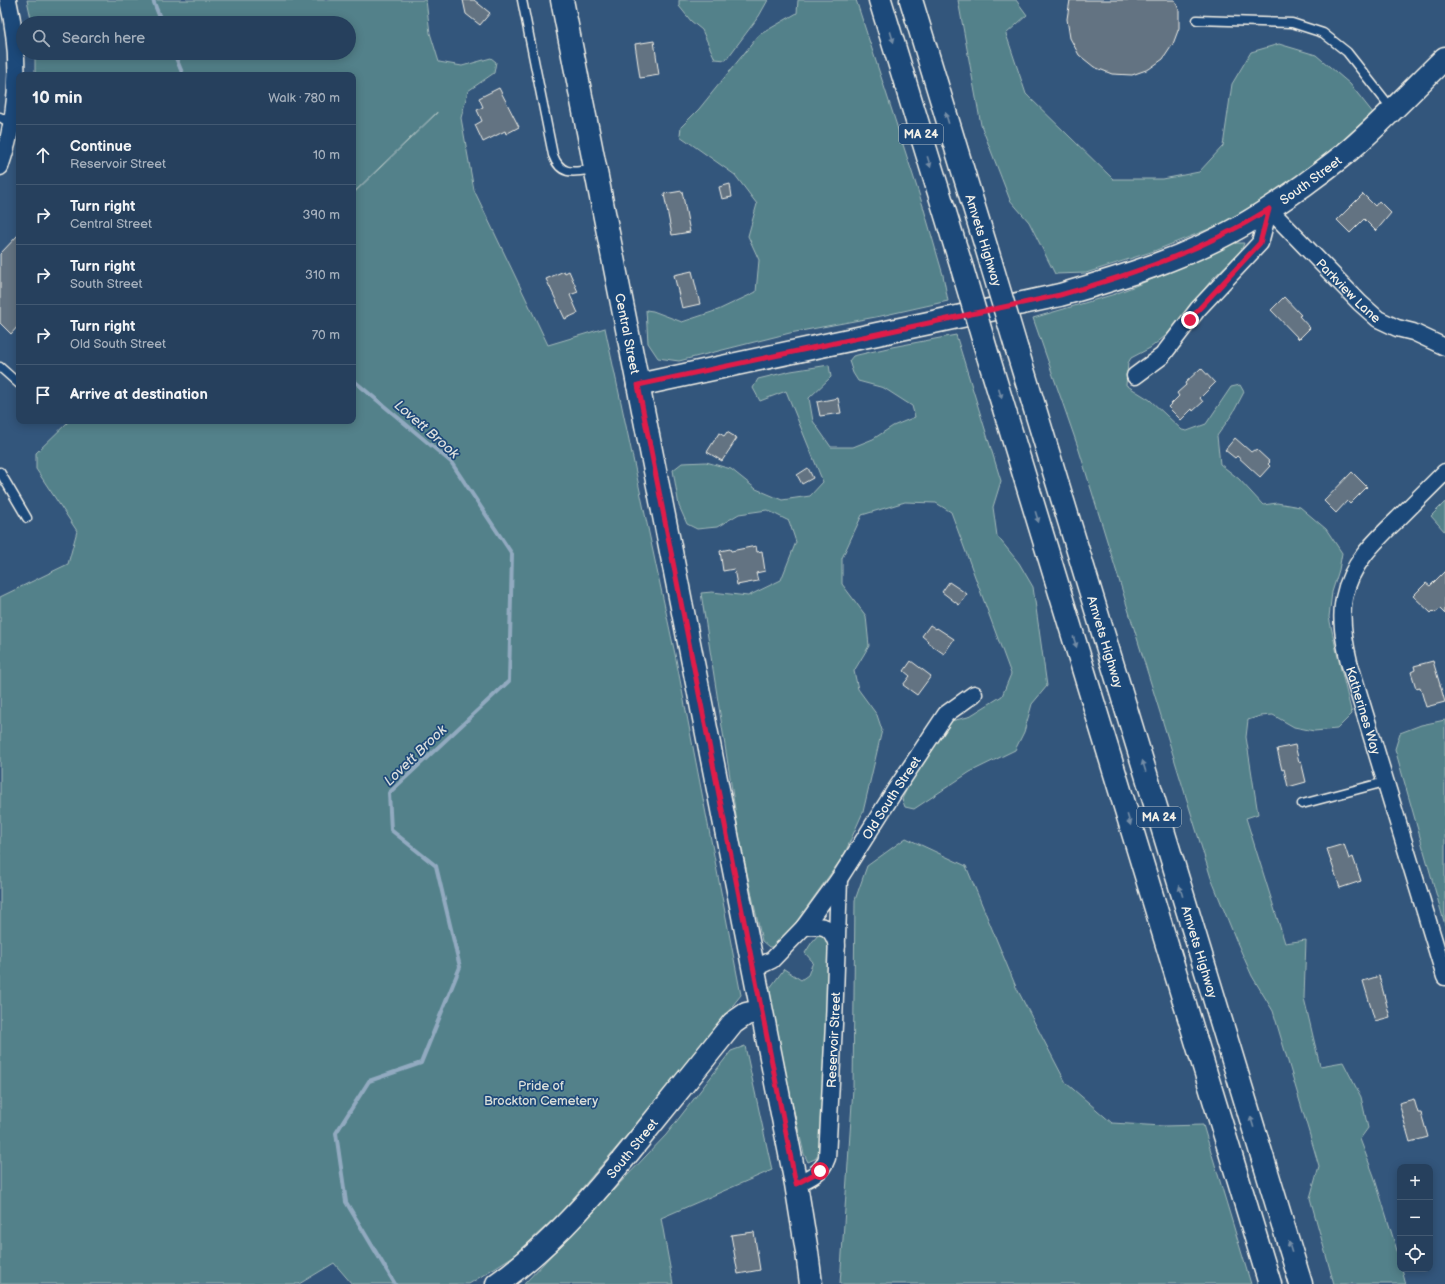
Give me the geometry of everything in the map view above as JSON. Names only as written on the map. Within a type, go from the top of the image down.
[{"type":"main road","name":"Central Street","points":[[562,0],[796,1184],[811,1284]]},
{"type":"main road","name":"MA 24","points":[[880,0],[1270,1284]]},
{"type":"main road","name":"Amvets Highway","points":[[911,0],[1301,1284]]},
{"type":"main road","name":"South Street","points":[[638,385],[1075,291],[1125,276],[1168,260],[1244,225],[1324,170],[1350,150],[1445,58]]},
{"type":"main road","name":"South Street","points":[[497,1284],[542,1247],[586,1203],[634,1147],[733,1023],[746,1014],[761,1011]]},
{"type":"street","points":[[8,0],[16,44]]},
{"type":"street","points":[[17,60],[17,72]]},
{"type":"street","points":[[0,167],[6,121],[16,90]]},
{"type":"street","points":[[1135,376],[1162,356],[1198,310],[1260,243],[1269,209]]},
{"type":"street","name":"Parkview Lane","points":[[1269,209],[1360,303],[1378,319],[1397,328],[1413,332],[1445,347]]},
{"type":"street","name":"Katherines Way","points":[[1445,472],[1368,548],[1353,571],[1348,583],[1344,599],[1342,618],[1346,648],[1385,782],[1445,977]]},
{"type":"street","name":"Old South Street","points":[[804,927],[839,879],[946,714],[974,694]]},
{"type":"street","name":"Reservoir Street","points":[[796,1184],[820,1171],[827,1158],[834,1024],[839,879]]},
{"type":"street","points":[[753,970],[772,960],[804,927],[816,925],[825,927],[834,937],[837,947]]},
{"type":"lane","points":[[522,0],[551,148],[556,163],[560,168],[569,172],[595,169]]},
{"type":"lane","points":[[1197,20],[1292,24],[1323,33],[1347,52],[1392,110]]},
{"type":"lane","points":[[0,367],[16,379]]},
{"type":"lane","points":[[0,472],[27,518]]},
{"type":"lane","points":[[1302,804],[1385,782]]},
{"type":"green space","name":"Pride of Brockton Cemetery","points":[[27,0],[426,0],[430,33],[439,62],[462,66],[491,58],[496,62],[494,73],[468,91],[461,118],[474,190],[548,345],[605,328],[675,654],[741,995],[668,1087],[561,1212],[515,1255],[469,1284],[352,1284],[334,1263],[299,1284],[0,1284],[0,597],[68,564],[77,531],[36,469],[36,453],[66,424],[356,424],[356,191],[437,113],[356,190],[356,72],[35,72],[35,60],[356,60],[356,16],[30,16]]},
{"type":"green space","points":[[679,0],[768,0],[759,16],[726,60],[715,59],[702,30],[691,21],[679,6]]},
{"type":"green space","points":[[798,0],[856,0],[923,206],[943,275],[948,301],[881,316],[790,333],[679,361],[658,358],[648,343],[646,310],[653,311],[682,322],[718,310],[756,292],[759,260],[748,236],[757,204],[735,175],[680,136],[681,127],[699,109],[759,35],[797,13]]},
{"type":"green space","points":[[958,0],[1016,0],[1027,15],[1006,34],[1026,94],[1113,179],[1163,179],[1199,172],[1223,146],[1232,84],[1251,52],[1279,44],[1316,55],[1350,84],[1377,118],[1284,189],[1224,223],[1154,251],[1086,273],[1055,274],[1029,222],[1010,200],[981,125]]},
{"type":"green space","points":[[1231,243],[1244,243],[1241,251],[1213,278],[1169,333],[1150,348],[1131,358],[1128,363],[1126,385],[1150,400],[1182,430],[1187,431],[1206,424],[1231,387],[1240,385],[1244,392],[1233,413],[1217,436],[1220,464],[1239,479],[1263,505],[1277,503],[1300,507],[1326,529],[1342,553],[1339,570],[1332,592],[1329,617],[1352,714],[1337,729],[1314,731],[1294,727],[1273,715],[1260,716],[1248,720],[1246,737],[1258,814],[1246,818],[1285,943],[1306,940],[1304,998],[1320,1066],[1343,1062],[1361,1097],[1368,1128],[1360,1139],[1374,1176],[1397,1251],[1397,1272],[1403,1272],[1406,1284],[1334,1284],[1310,1198],[1319,1166],[1273,1011],[1252,976],[1211,878],[1079,450],[1033,318],[1115,294],[1170,272]]},
{"type":"green space","points":[[956,335],[1001,481],[993,507],[997,536],[1019,563],[1033,587],[1047,686],[1032,704],[1024,732],[1015,750],[970,772],[914,809],[905,807],[902,799],[914,774],[947,722],[968,717],[1002,696],[1011,674],[951,512],[936,503],[905,502],[862,515],[842,558],[842,584],[866,616],[869,646],[854,671],[858,689],[877,715],[882,730],[863,812],[844,855],[794,925],[777,945],[769,947],[762,941],[740,841],[701,593],[712,592],[748,596],[781,580],[796,542],[789,521],[767,510],[739,514],[717,527],[697,529],[687,524],[679,506],[673,470],[682,463],[706,462],[731,469],[756,489],[782,500],[810,496],[823,482],[786,391],[760,401],[753,388],[758,379],[791,371],[829,365],[831,377],[809,398],[813,421],[831,447],[853,447],[873,439],[893,426],[915,417],[912,406],[884,388],[858,381],[853,373],[849,361],[853,356]]},
{"type":"green space","points":[[1445,502],[1445,532],[1431,516]]},
{"type":"green space","points":[[1445,720],[1445,925],[1395,749],[1400,733],[1421,725]]},
{"type":"green space","points":[[906,838],[966,866],[1016,987],[1066,1083],[1112,1123],[1163,1126],[1203,1125],[1251,1284],[840,1284],[853,1088],[855,900],[867,866]]},
{"type":"green space","points":[[819,934],[826,938],[829,948],[824,1091],[819,1154],[815,1159],[808,1162],[804,1154],[769,1002],[770,988],[784,969],[801,980],[808,975],[813,962],[805,953]]},
{"type":"green space","points":[[745,1046],[772,1170],[661,1218],[673,1284],[524,1284],[666,1135],[731,1051]]},
{"type":"building","points":[[463,0],[474,0],[490,13],[480,25],[466,14]]},
{"type":"building","points":[[1070,0],[1175,0],[1179,10],[1179,28],[1173,44],[1163,59],[1149,69],[1132,75],[1112,74],[1094,67],[1079,55],[1070,38],[1067,19]]},
{"type":"building","points":[[654,41],[659,75],[640,78],[635,44]]},
{"type":"building","points":[[499,88],[519,127],[506,134],[505,131],[483,142],[475,125],[482,121],[477,110],[483,107],[479,98]]},
{"type":"building","points":[[730,184],[732,197],[722,199],[719,187]]},
{"type":"building","points":[[682,191],[690,232],[672,235],[664,194]]},
{"type":"building","points":[[1363,194],[1375,206],[1379,201],[1391,213],[1376,231],[1364,219],[1350,233],[1337,220]]},
{"type":"building","points":[[16,237],[16,328],[11,334],[0,323],[0,254]]},
{"type":"building","points":[[564,271],[565,273],[569,271],[578,292],[570,295],[578,313],[565,319],[546,279]]},
{"type":"building","points":[[692,271],[700,304],[682,308],[674,275]]},
{"type":"building","points":[[1284,297],[1301,315],[1299,316],[1310,328],[1299,339],[1271,310]]},
{"type":"building","points":[[1201,368],[1215,383],[1200,398],[1203,402],[1193,411],[1192,409],[1181,420],[1168,407],[1179,396],[1177,393],[1186,385],[1185,383]]},
{"type":"building","points":[[838,398],[841,413],[820,416],[817,402]]},
{"type":"building","points":[[727,432],[737,438],[722,461],[707,452],[719,433],[724,436]]},
{"type":"building","points":[[1235,438],[1251,452],[1257,450],[1270,462],[1268,464],[1270,466],[1260,477],[1237,456],[1235,458],[1225,450]]},
{"type":"building","points":[[808,468],[813,478],[802,484],[797,475]]},
{"type":"building","points":[[1352,472],[1367,487],[1350,504],[1347,501],[1336,513],[1324,501]]},
{"type":"building","points":[[756,546],[757,552],[762,551],[765,571],[756,573],[758,581],[737,585],[734,569],[723,571],[720,551],[730,549],[731,551]]},
{"type":"building","points":[[1445,571],[1445,614],[1440,609],[1435,613],[1433,611],[1431,613],[1413,596],[1426,583],[1430,586]]},
{"type":"building","points":[[949,582],[967,594],[959,605],[942,592]]},
{"type":"building","points":[[930,625],[954,639],[944,654],[927,642],[928,641],[922,636]]},
{"type":"building","points":[[911,661],[931,676],[917,695],[903,685],[910,676],[904,671]]},
{"type":"building","points":[[1433,661],[1445,702],[1426,707],[1420,687],[1416,688],[1411,672],[1415,670],[1414,666]]},
{"type":"building","points":[[1295,745],[1306,782],[1288,787],[1277,749]]},
{"type":"building","points":[[1344,844],[1349,859],[1353,857],[1361,881],[1340,888],[1327,849]]},
{"type":"building","points":[[1379,976],[1390,1017],[1375,1021],[1363,981]]},
{"type":"building","points":[[1414,1099],[1418,1113],[1421,1113],[1428,1137],[1410,1142],[1399,1103]]},
{"type":"building","points":[[754,1232],[760,1270],[738,1274],[731,1235]]},
{"type":"waterway","name":"Lovett Brook","points":[[153,0],[159,16]]},
{"type":"waterway","name":"Lovett Brook","points":[[177,60],[182,72]]},
{"type":"waterway","name":"Lovett Brook","points":[[356,383],[451,462],[512,554],[509,681],[389,793],[391,830],[436,866],[460,967],[421,1063],[369,1081],[336,1133],[346,1202],[395,1284]]},
{"type":"route","points":[[820,1171],[796,1184],[638,385],[1060,295],[1144,270],[1218,238],[1244,225],[1269,209],[1260,243],[1190,320]]}]
